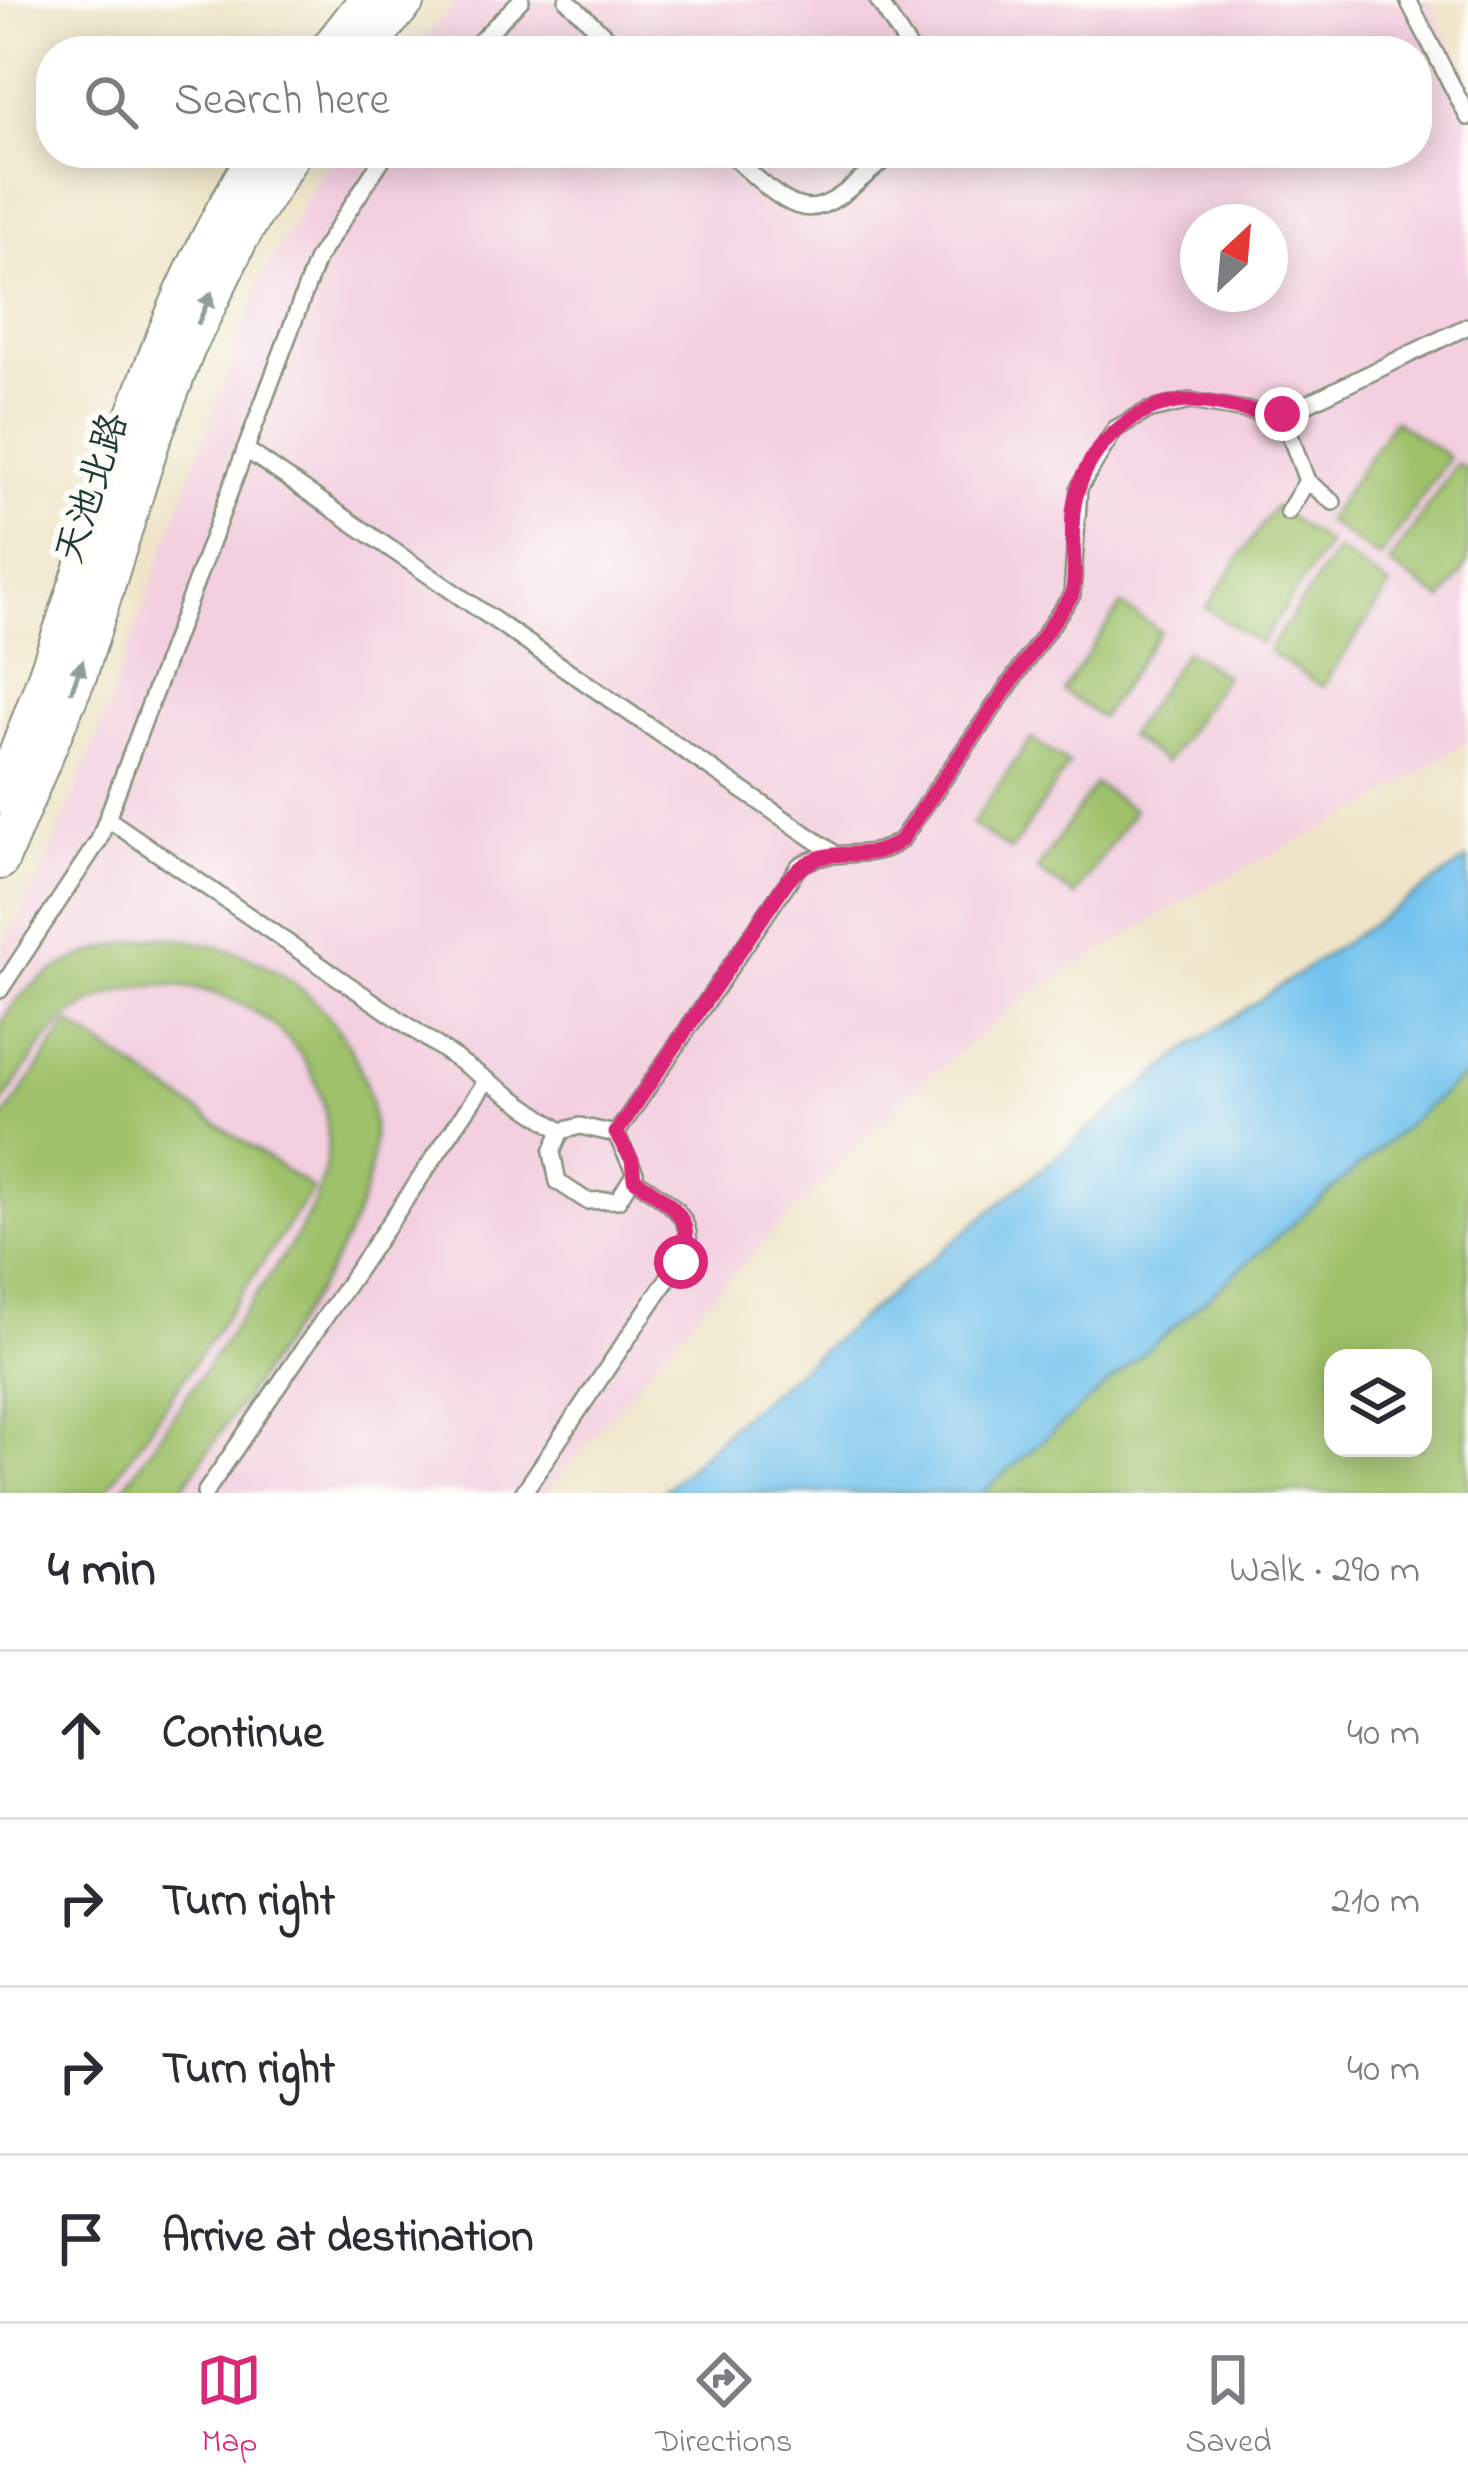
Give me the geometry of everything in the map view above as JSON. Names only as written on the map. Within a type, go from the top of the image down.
[{"type":"street","points":[[339,36],[367,0]]},
{"type":"street","points":[[376,36],[406,0]]},
{"type":"street","name":"天池北路","points":[[0,796],[56,654],[134,405],[202,248],[249,168]]},
{"type":"street","name":"天池北路","points":[[0,861],[79,673],[152,439],[186,350],[240,238],[283,168]]},
{"type":"lane","points":[[485,36],[521,0]]},
{"type":"lane","points":[[567,0],[605,36]]},
{"type":"lane","points":[[878,0],[901,36]]},
{"type":"lane","points":[[1408,0],[1426,36]]},
{"type":"lane","points":[[1432,47],[1468,118]]},
{"type":"lane","points":[[0,990],[83,867],[108,819],[317,259],[376,168]]},
{"type":"lane","points":[[746,168],[787,204],[815,210],[834,203],[875,168]]},
{"type":"lane","points":[[616,1133],[799,866],[832,851],[867,854],[888,850],[901,840],[1072,595],[1078,569],[1072,515],[1078,488],[1115,429],[1147,411],[1190,401],[1282,414],[1468,326]]},
{"type":"lane","points":[[1282,414],[1306,481],[1333,502]]},
{"type":"lane","points":[[245,449],[832,851]]},
{"type":"lane","points":[[1288,512],[1306,481]]},
{"type":"lane","points":[[108,819],[561,1131],[580,1126],[616,1133],[632,1160],[634,1179],[618,1200],[604,1203],[576,1198],[554,1172],[552,1152],[561,1131]]},
{"type":"lane","points":[[205,1493],[485,1083]]},
{"type":"lane","points":[[523,1493],[686,1250],[689,1232],[682,1217],[634,1179]]},
{"type":"shaded area","points":[[458,0],[1428,0],[1468,79],[1468,741],[1365,808],[1206,888],[1028,996],[910,1093],[786,1219],[698,1311],[546,1493],[0,1493],[0,949],[44,868],[96,739],[260,281],[324,168],[1432,168],[1432,36],[426,36]]},
{"type":"green space","points":[[1394,420],[1449,457],[1380,558],[1326,521]]},
{"type":"green space","points":[[1457,463],[1468,471],[1468,563],[1443,600],[1389,564]]},
{"type":"green space","points":[[1274,507],[1328,544],[1260,644],[1206,608]]},
{"type":"green space","points":[[1337,550],[1390,587],[1322,687],[1268,651]]},
{"type":"green space","points":[[1121,605],[1160,631],[1101,718],[1063,691]]},
{"type":"green space","points":[[1186,650],[1225,676],[1166,763],[1128,736]]},
{"type":"green space","points":[[1031,739],[1069,764],[1011,851],[972,824]]},
{"type":"green space","points":[[1095,784],[1134,810],[1075,896],[1037,870]]},
{"type":"green space","points":[[162,937],[213,946],[259,962],[318,1005],[360,1068],[372,1111],[372,1153],[364,1194],[327,1274],[179,1493],[120,1493],[302,1227],[323,1177],[327,1128],[317,1084],[294,1047],[262,1017],[223,996],[179,986],[133,988],[74,1013],[38,1050],[0,1107],[2,1023],[31,987],[94,953]]},
{"type":"green space","points":[[1468,998],[1468,1493],[839,1493]]},
{"type":"green space","points":[[69,1023],[313,1189],[105,1493],[0,1493],[0,1124]]},
{"type":"water","points":[[1468,859],[1468,1072],[982,1493],[662,1493],[743,1415],[1191,1046]]},
{"type":"route","points":[[681,1262],[689,1240],[686,1223],[676,1209],[634,1179],[632,1160],[616,1133],[787,881],[815,856],[832,851],[867,854],[888,850],[901,840],[1072,595],[1078,569],[1072,515],[1078,488],[1115,429],[1147,411],[1190,401],[1282,414]]}]
